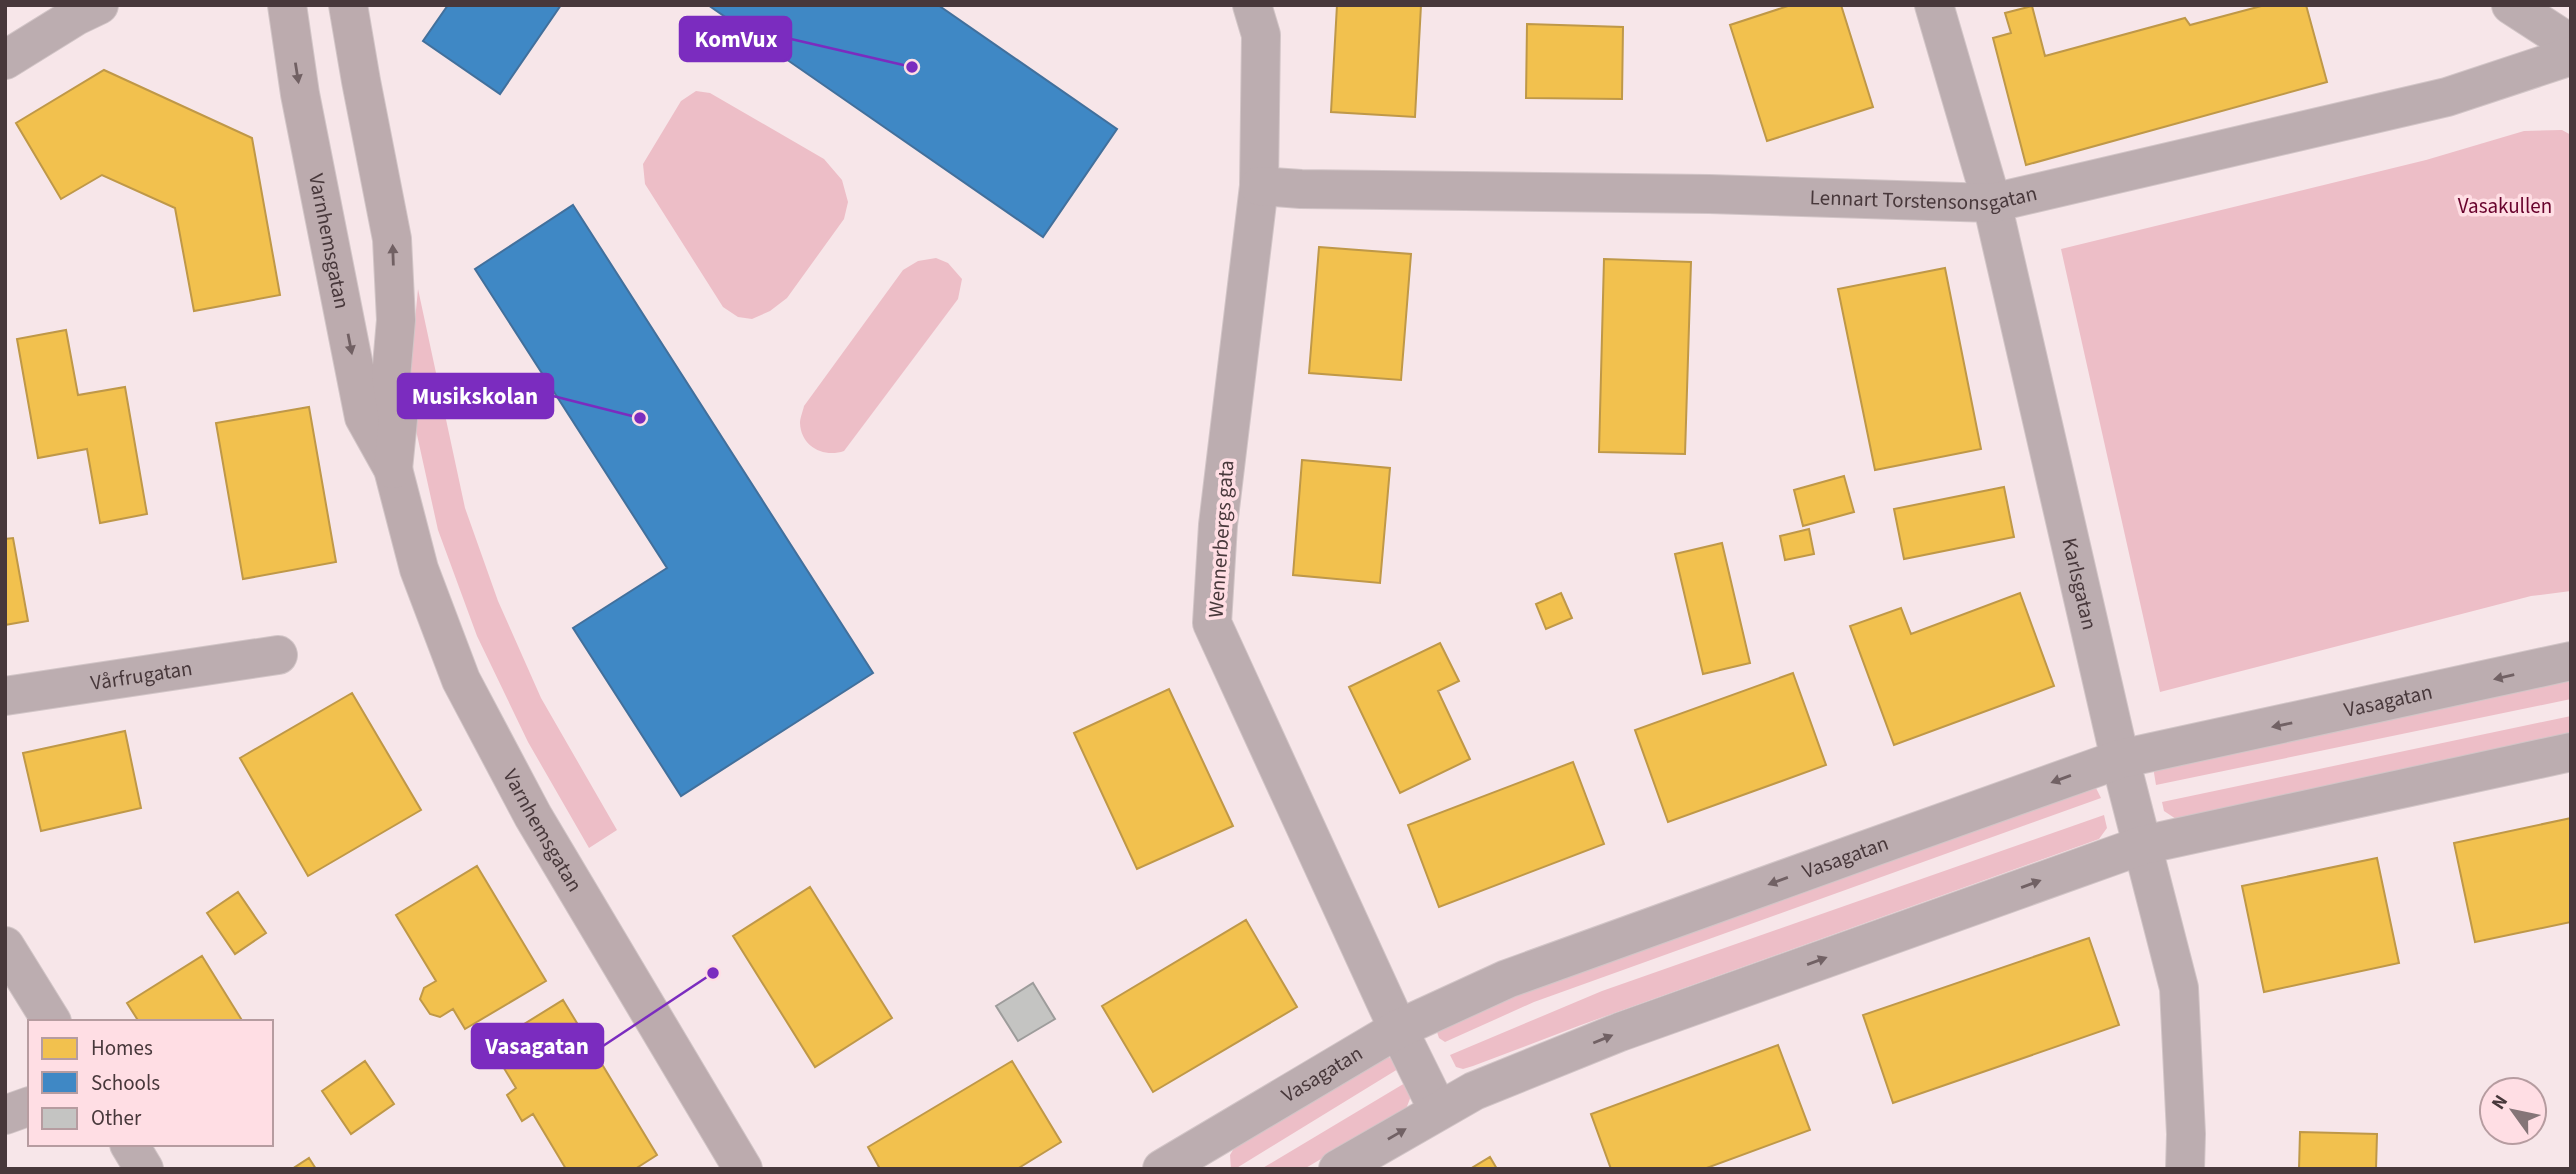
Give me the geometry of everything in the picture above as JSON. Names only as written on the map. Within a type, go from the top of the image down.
[{"type":"main road","name":"Varnhemsgatan","points":[[287,5],[300,94],[364,417],[393,469],[419,569],[461,680],[533,816],[743,1169]]},
{"type":"main road","name":"Varnhemsgatan","points":[[348,5],[392,239],[396,320],[391,377],[398,419],[393,469]]},
{"type":"street","points":[[5,60],[76,16],[99,5]]},
{"type":"street","name":"Wennerbergs gata","points":[[1252,5],[1261,35],[1259,186],[1218,525],[1212,623],[1398,1029],[1438,1110]]},
{"type":"street","name":"Karlsgatan","points":[[1934,5],[1992,203],[2120,758],[2179,988],[2186,1134],[2185,1169]]},
{"type":"street","points":[[2511,5],[2571,44]]},
{"type":"street","name":"Lennart Torstensonsgatan","points":[[1259,186],[1301,189],[1709,194],[1992,203],[2447,97],[2571,57]]},
{"type":"street","name":"Vårfrugatan","points":[[5,696],[278,655]]},
{"type":"street","name":"Vasagatan","points":[[1174,1166],[1398,1029],[1507,979],[2120,758],[2571,662]]},
{"type":"street","points":[[1338,1169],[1474,1091],[1620,1032],[2143,845],[2571,752]]},
{"type":"street","points":[[5,946],[51,1020]]},
{"type":"street","points":[[5,1115],[28,1107]]},
{"type":"street","points":[[130,1146],[144,1169]]},
{"type":"green space","points":[[696,91],[710,93],[824,159],[842,180],[848,202],[844,219],[787,298],[770,311],[752,319],[738,317],[723,307],[645,184],[643,164],[681,101]]},
{"type":"green space","name":"Vasakullen","points":[[2562,130],[2571,135],[2571,591],[2531,596],[2160,692],[2061,249],[2426,160],[2524,131]]},
{"type":"green space","points":[[936,258],[948,263],[962,279],[958,299],[844,451],[829,453],[815,449],[801,431],[800,421],[804,406],[903,270],[918,261]]},
{"type":"green space","points":[[418,289],[465,508],[498,601],[541,698],[617,830],[589,848],[528,742],[477,636],[438,530],[408,394]]},
{"type":"green space","points":[[2571,678],[2571,699],[2156,785],[2153,767]]},
{"type":"green space","points":[[2571,716],[2571,738],[2176,819],[2164,811],[2162,802]]},
{"type":"green space","points":[[2092,780],[2101,798],[1534,1002],[1445,1042],[1439,1038],[1439,1021]]},
{"type":"green space","points":[[2104,815],[2107,828],[2099,839],[1473,1066],[1463,1069],[1456,1067],[1450,1055],[1602,991]]},
{"type":"green space","points":[[1388,1057],[1394,1059],[1398,1069],[1231,1169],[1230,1155],[1237,1143]]},
{"type":"green space","points":[[1405,1083],[1411,1096],[1406,1109],[1304,1169],[1261,1169]]},
{"type":"building: Homes","points":[[1337,5],[1421,5],[1415,117],[1331,112]]},
{"type":"building: Homes","points":[[1791,5],[1841,5],[1873,107],[1767,141],[1730,25]]},
{"type":"building: Homes","points":[[2265,5],[2306,5],[2327,82],[2026,165],[1993,38],[2011,33],[2005,13],[2032,6],[2045,56],[2185,18],[2190,25]]},
{"type":"building: Homes","points":[[1527,24],[1623,27],[1622,99],[1526,98]]},
{"type":"building: Homes","points":[[104,70],[252,138],[280,295],[194,311],[175,208],[102,175],[61,199],[16,123]]},
{"type":"building: Homes","points":[[1319,247],[1411,254],[1401,380],[1309,373]]},
{"type":"building: Homes","points":[[1604,259],[1691,262],[1685,454],[1599,452]]},
{"type":"building: Homes","points":[[1945,268],[1981,449],[1875,470],[1838,289]]},
{"type":"building: Homes","points":[[66,330],[78,395],[125,387],[147,514],[100,523],[87,449],[38,458],[17,339]]},
{"type":"building: Homes","points":[[309,407],[336,562],[243,579],[216,423]]},
{"type":"building: Homes","points":[[1302,460],[1390,468],[1380,583],[1293,575]]},
{"type":"building: Homes","points":[[1844,476],[1854,512],[1803,526],[1794,490]]},
{"type":"building: Homes","points":[[2004,487],[2014,537],[1904,559],[1894,509]]},
{"type":"building: Homes","points":[[1809,529],[1814,554],[1785,560],[1780,536]]},
{"type":"building: Homes","points":[[13,538],[28,621],[5,625],[5,539]]},
{"type":"building: Homes","points":[[1722,543],[1750,663],[1703,674],[1675,554]]},
{"type":"building: Homes","points":[[1561,593],[1572,618],[1546,629],[1536,604]]},
{"type":"building: Homes","points":[[2020,593],[2054,686],[1894,745],[1850,626],[1901,608],[1911,634]]},
{"type":"building: Homes","points":[[1440,643],[1459,681],[1438,691],[1470,759],[1400,793],[1349,687]]},
{"type":"building: Homes","points":[[1793,673],[1826,765],[1668,822],[1635,730]]},
{"type":"building: Homes","points":[[1169,689],[1233,826],[1137,869],[1074,733]]},
{"type":"building: Homes","points":[[352,693],[421,810],[308,876],[240,758]]},
{"type":"building: Homes","points":[[125,731],[141,808],[41,831],[23,753]]},
{"type":"building: Homes","points":[[1573,762],[1604,844],[1439,907],[1408,825]]},
{"type":"building: Homes","points":[[2571,818],[2571,922],[2475,942],[2454,843]]},
{"type":"building: Homes","points":[[2377,858],[2399,963],[2264,992],[2242,886]]},
{"type":"building: Homes","points":[[477,866],[546,981],[465,1029],[453,1009],[440,1017],[430,1014],[420,999],[424,988],[436,981],[396,915]]},
{"type":"building: Homes","points":[[810,887],[892,1018],[815,1067],[733,936]]},
{"type":"building: Homes","points":[[238,892],[266,933],[235,954],[207,913]]},
{"type":"building: Homes","points":[[1246,920],[1297,1007],[1153,1092],[1102,1006]]},
{"type":"building: Homes","points":[[2089,938],[2119,1025],[1893,1103],[1863,1015]]},
{"type":"building: Homes","points":[[202,956],[242,1020],[138,1020],[127,1003]]},
{"type":"building: Homes","points":[[563,1000],[657,1155],[635,1169],[566,1169],[533,1114],[522,1121],[507,1095],[516,1088],[490,1045]]},
{"type":"building: Homes","points":[[1778,1045],[1810,1130],[1704,1169],[1611,1169],[1591,1114]]},
{"type":"building: Homes","points":[[365,1061],[394,1104],[351,1134],[322,1091]]},
{"type":"building: Homes","points":[[1012,1061],[1061,1142],[1017,1169],[880,1169],[868,1147]]},
{"type":"building: Homes","points":[[2300,1132],[2377,1134],[2376,1169],[2299,1169]]},
{"type":"building: Homes","points":[[1490,1157],[1497,1169],[1470,1169]]},
{"type":"building: Homes","points":[[309,1158],[316,1169],[292,1169]]},
{"type":"building: Schools","points":[[448,5],[561,5],[500,94],[423,41]]},
{"type":"building: Schools","points":[[708,5],[938,5],[1117,129],[1043,237]]},
{"type":"building: Schools","points":[[573,205],[873,673],[681,796],[573,628],[667,568],[475,269]]},
{"type":"building: Other","points":[[1033,983],[1055,1019],[1018,1041],[996,1006]]},
{"type":"place","name":"KomVux","points":[[912,67]]},
{"type":"place","name":"Musikskolan","points":[[640,418]]},
{"type":"place","name":"Vasagatan","points":[[713,973]]}]
